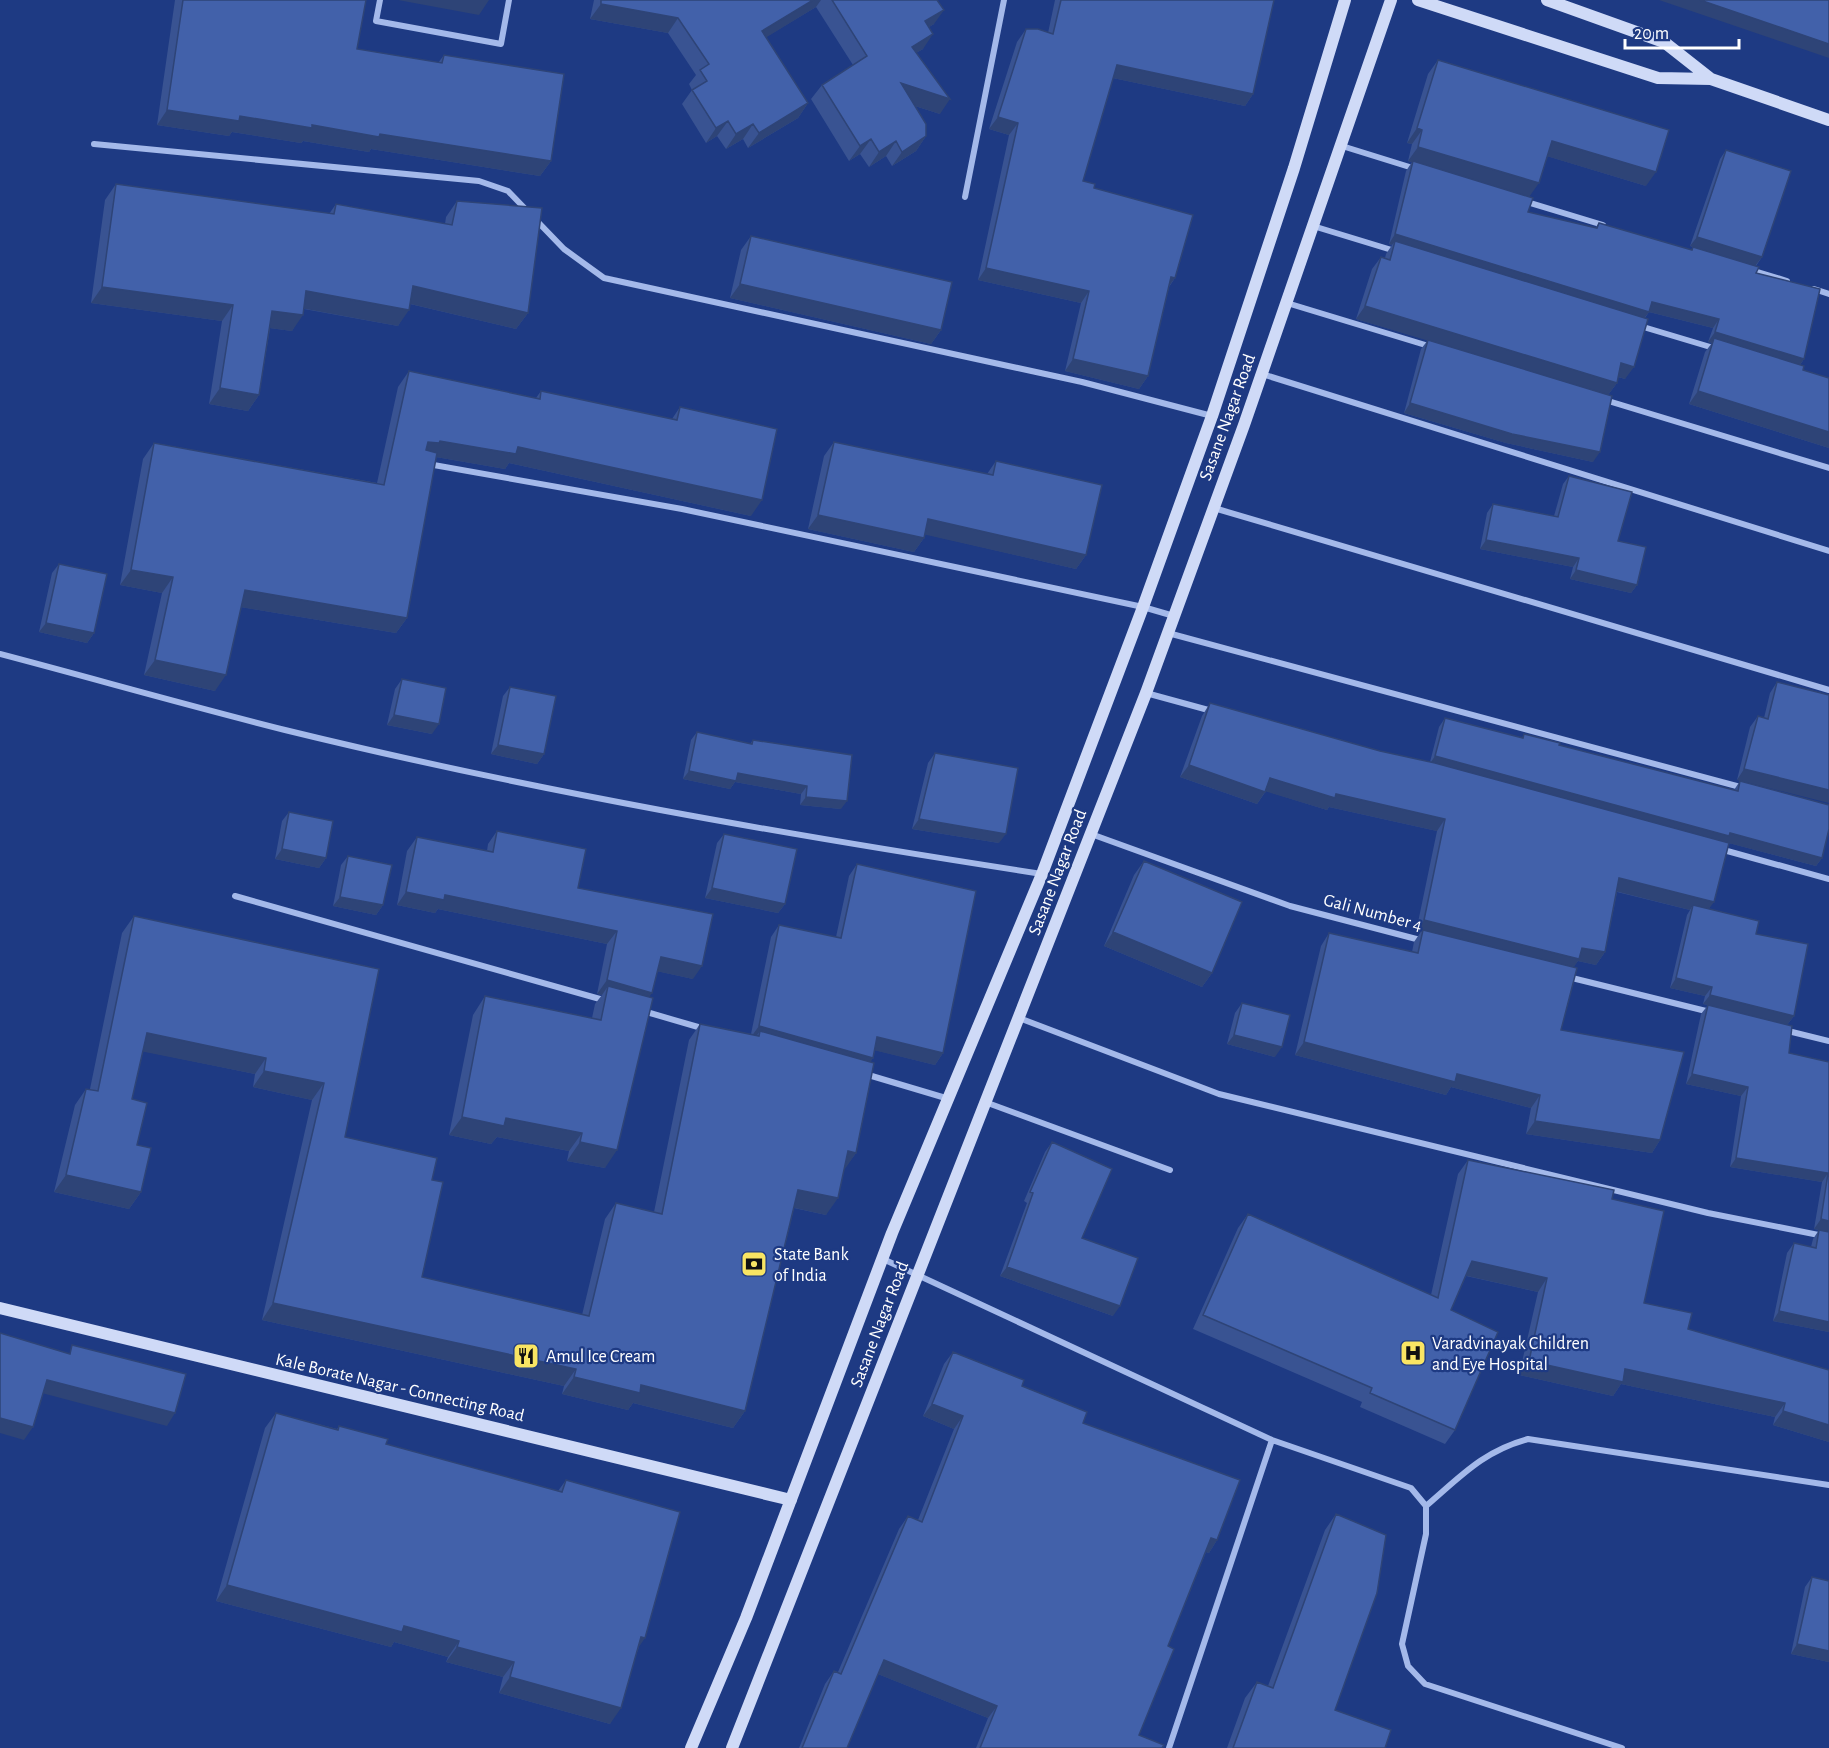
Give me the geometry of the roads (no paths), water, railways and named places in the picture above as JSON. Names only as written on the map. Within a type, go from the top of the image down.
[{"type":"street","points":[[380,0],[376,21],[501,44],[509,0]]},
{"type":"street","points":[[965,197],[1004,0]]},
{"type":"street","name":"Sasane Nagar Road","points":[[691,1748],[746,1618],[883,1259],[1042,874],[1143,607],[1212,416],[1294,168],[1345,0]]},
{"type":"street","name":"Sasane Nagar Road","points":[[732,1748],[1146,693],[1262,374],[1391,0]]},
{"type":"street","points":[[1418,0],[1658,78],[1711,79],[1829,120]]},
{"type":"street","points":[[1547,0],[1664,42],[1711,79]]},
{"type":"street","points":[[94,144],[479,181],[508,191],[564,249],[604,278],[1082,382],[1212,416]]},
{"type":"street","points":[[1342,146],[1422,170]]},
{"type":"street","points":[[1512,198],[1614,229]]},
{"type":"street","points":[[1313,226],[1405,254]]},
{"type":"street","points":[[1738,266],[1795,284]]},
{"type":"street","points":[[1806,287],[1829,294]]},
{"type":"street","points":[[1286,303],[1444,351]]},
{"type":"street","points":[[1634,324],[1726,352]]},
{"type":"street","points":[[1262,374],[1829,551]]},
{"type":"street","points":[[1592,395],[1829,468]]},
{"type":"street","points":[[419,462],[682,509],[1143,607],[1174,616]]},
{"type":"street","points":[[1213,508],[1829,690]]},
{"type":"street","points":[[1168,633],[1748,789]]},
{"type":"street","points":[[0,654],[285,730],[501,778],[814,839],[1042,874]]},
{"type":"street","points":[[1146,693],[1216,712]]},
{"type":"street","name":"Gali Number 4","points":[[1091,834],[1290,906],[1437,944]]},
{"type":"street","points":[[1713,847],[1829,879]]},
{"type":"street","points":[[235,896],[620,1005]]},
{"type":"street","points":[[1562,975],[1713,1012]]},
{"type":"street","points":[[632,1008],[711,1031]]},
{"type":"street","points":[[1019,1018],[1219,1094],[1708,1213],[1829,1237]]},
{"type":"street","points":[[1771,1027],[1829,1041]]},
{"type":"street","points":[[859,1073],[949,1099]]},
{"type":"street","points":[[984,1102],[1170,1170]]},
{"type":"street","points":[[883,1259],[1272,1440],[1411,1488],[1426,1506],[1426,1534],[1402,1644],[1408,1666],[1425,1684],[1622,1748]]},
{"type":"street","name":"Kale Borate Nagar - Connecting Road","points":[[0,1308],[791,1500]]},
{"type":"street","points":[[1426,1506],[1473,1466],[1502,1446],[1528,1439],[1829,1485]]},
{"type":"street","points":[[1169,1748],[1272,1440]]},
{"type":"place","name":"State Bank of India","points":[[754,1264]]},
{"type":"place","name":"Varadvinayak Children and Eye Hospital","points":[[1413,1353]]},
{"type":"place","name":"Amul Ice Cream","points":[[526,1356]]}]
